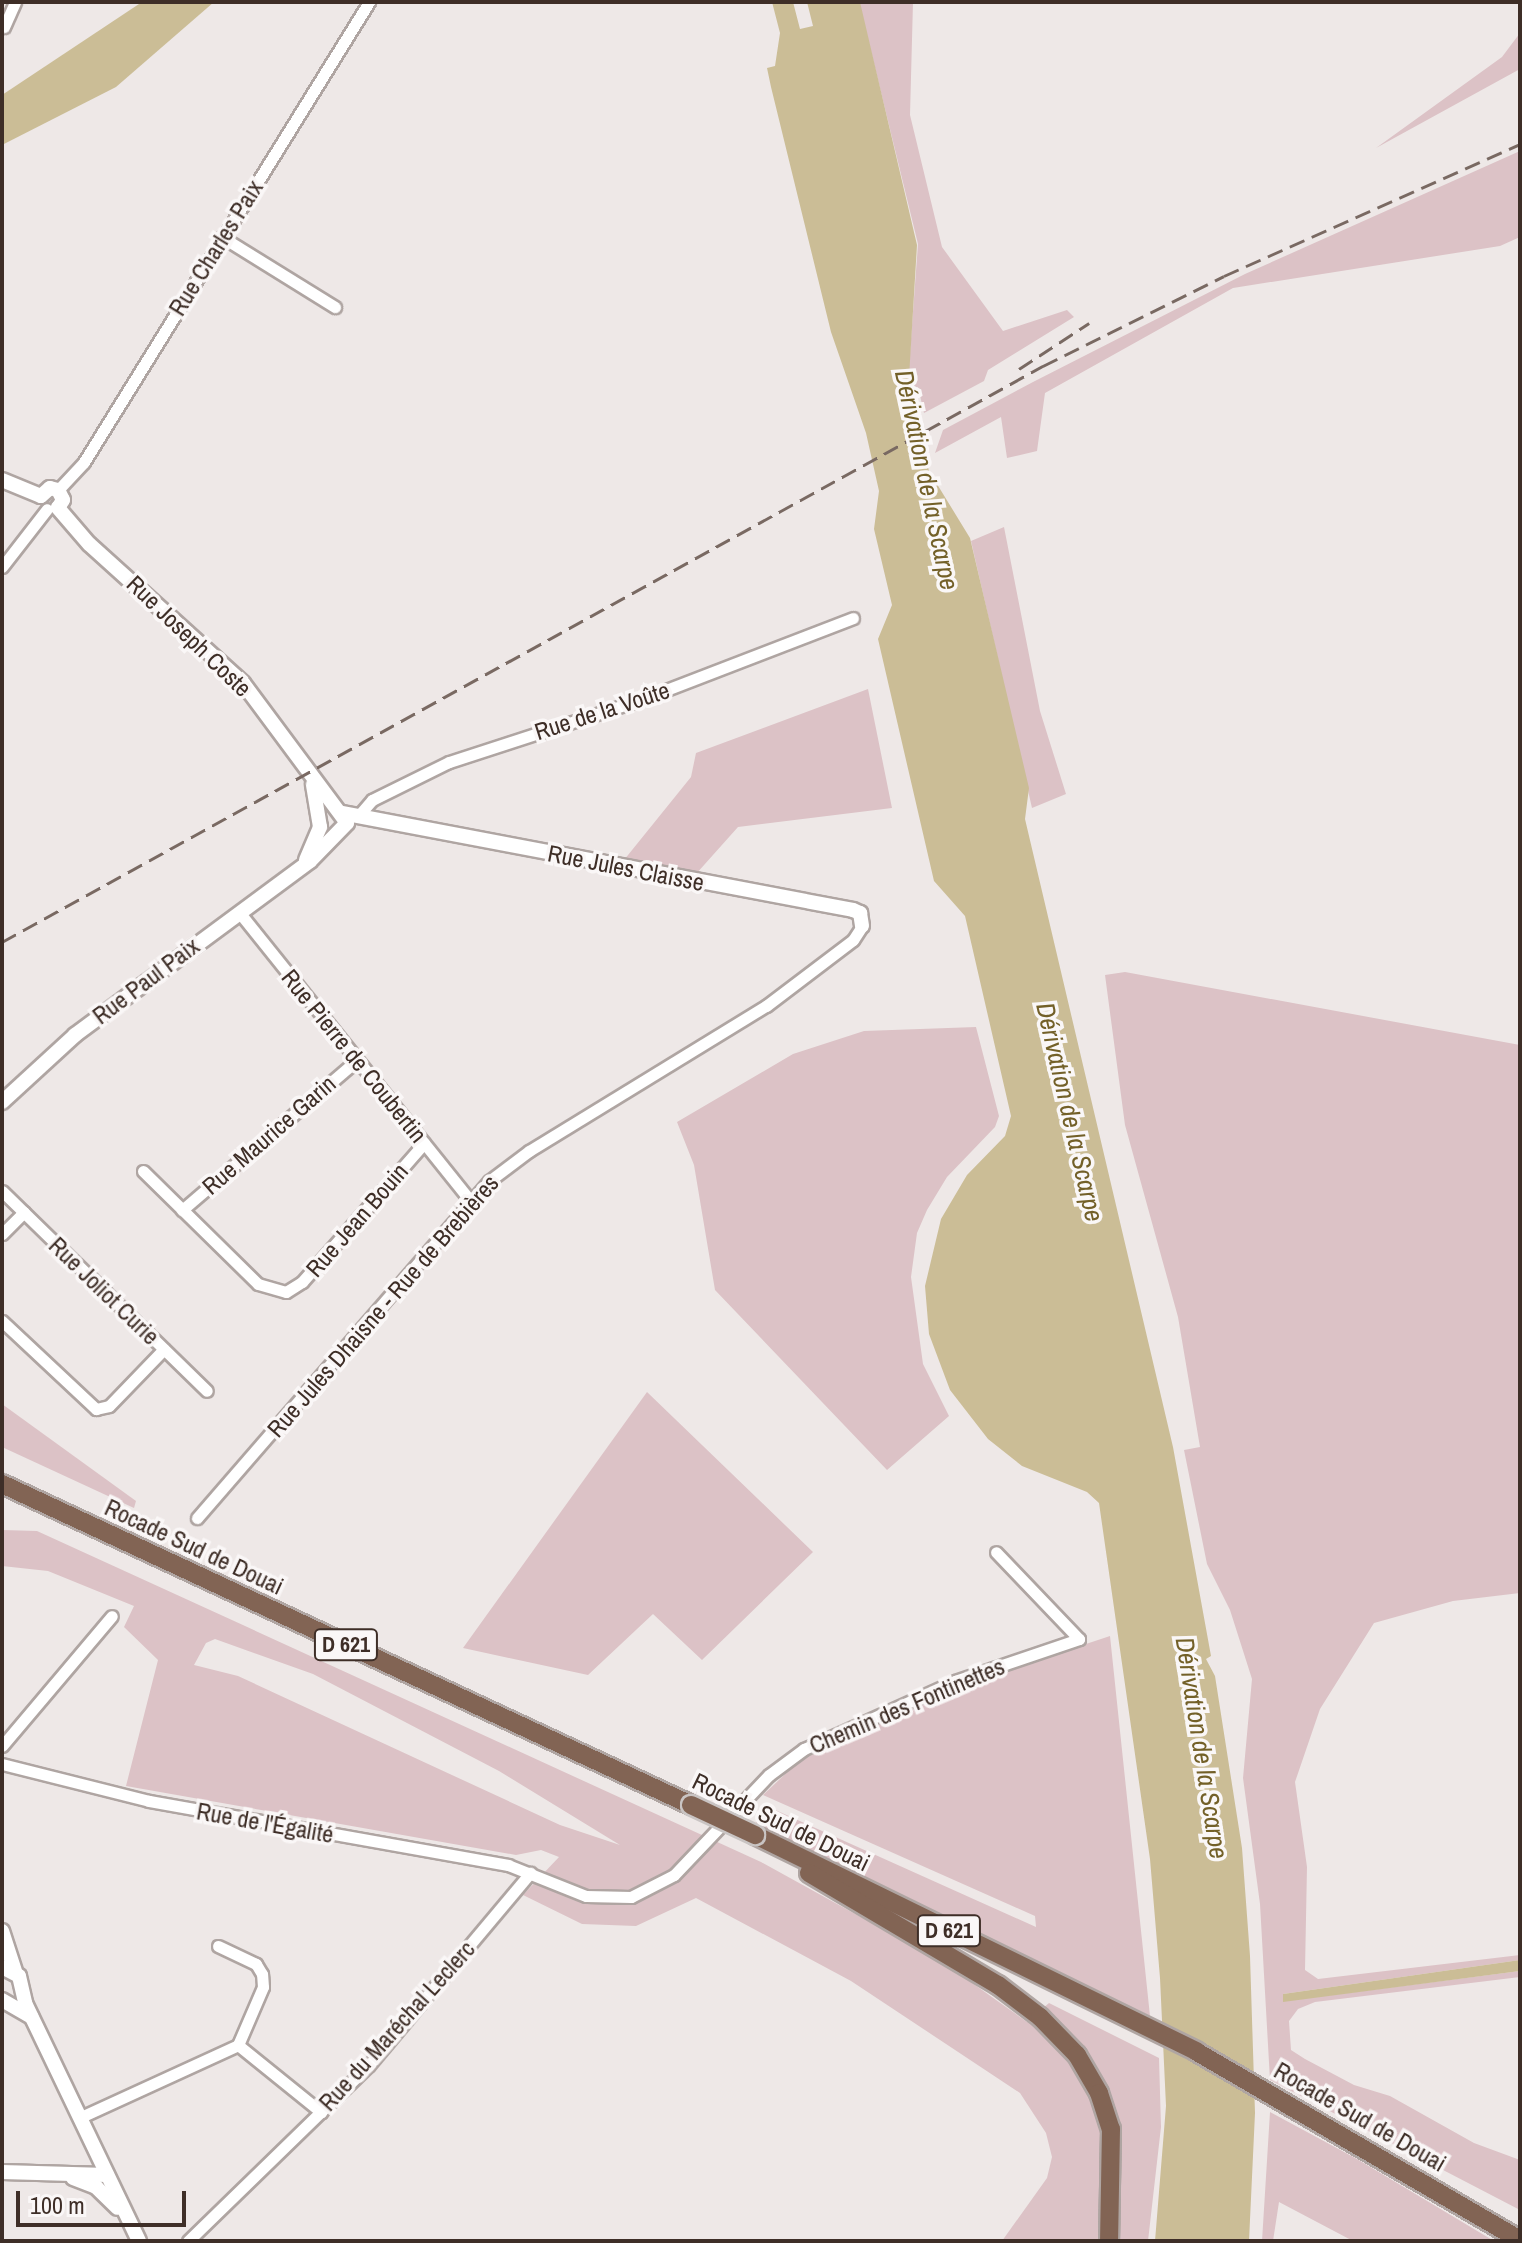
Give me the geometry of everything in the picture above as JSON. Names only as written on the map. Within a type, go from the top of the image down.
[{"type":"highway","name":"Rocade Sud de Douai","points":[[2,1484],[688,1809]]},
{"type":"highway","name":"Rocade Sud de Douai","points":[[2,1495],[752,1838],[1143,2031],[1429,2185],[1520,2240]]},
{"type":"highway","name":"Rocade Sud de Douai","points":[[752,1838],[800,1867],[1143,2031]]},
{"type":"highway","points":[[800,1867],[998,1985],[1048,2024],[1077,2055],[1095,2084],[1111,2129],[1109,2241]]},
{"type":"highway","name":"Rocade Sud de Douai","points":[[1277,2102],[1506,2241]]},
{"type":"highway","points":[[1429,2185],[1520,2229]]},
{"type":"street","points":[[4,27],[15,2]]},
{"type":"street","name":"Rue Charles Paix","points":[[58,490],[84,462],[369,2]]},
{"type":"street","points":[[222,237],[335,307]]},
{"type":"street","name":"Rue Joseph Coste","points":[[2,480],[49,504],[243,683],[341,812]]},
{"type":"street","points":[[2,567],[49,504],[63,500],[58,490]]},
{"type":"street","name":"Rue de la Voûte","points":[[359,815],[372,800],[449,762],[643,699],[853,618]]},
{"type":"street","name":"Rue Joseph Coste","points":[[309,773],[320,822]]},
{"type":"street","points":[[329,811],[341,812],[341,834],[327,835],[320,822],[329,811]]},
{"type":"street","name":"Rue Jules Claisse","points":[[341,812],[853,910],[862,917],[862,926]]},
{"type":"street","name":"Rue Jules Claisse","points":[[341,834],[379,821]]},
{"type":"street","name":"Rue Paul Paix","points":[[297,869],[311,852],[320,822]]},
{"type":"street","name":"Rue Paul Paix","points":[[2,1102],[75,1035],[341,834]]},
{"type":"street","name":"Rue Pierre de Coubertin","points":[[239,912],[470,1200]]},
{"type":"street","name":"Rue Jules Dhaisne - Rue de Brebières","points":[[197,1518],[470,1200],[517,1158],[766,1006],[853,940],[862,926]]},
{"type":"street","name":"Rue Maurice Garin","points":[[182,1210],[357,1060]]},
{"type":"street","name":"Rue Jean Bouin","points":[[182,1210],[263,1288],[286,1292],[302,1282],[424,1143]]},
{"type":"street","points":[[143,1171],[182,1210]]},
{"type":"street","name":"Rue Joliot Curie","points":[[2,1191],[207,1391]]},
{"type":"street","points":[[2,1234],[24,1212]]},
{"type":"street","points":[[2,1321],[88,1404],[101,1410],[164,1349]]},
{"type":"street","name":"Chemin des Fontinettes","points":[[530,1873],[586,1896],[642,1894],[674,1875],[769,1775],[804,1749],[946,1684],[1079,1639],[996,1552]]},
{"type":"street","points":[[4,1744],[112,1616]]},
{"type":"street","name":"Rue de l'Égalité","points":[[2,1764],[149,1801],[530,1873]]},
{"type":"street","name":"Rue du Maréchal Leclerc","points":[[188,2241],[374,2058],[530,1873]]},
{"type":"street","points":[[2,1931],[9,1969],[21,1987],[139,2241]]},
{"type":"street","points":[[81,2117],[238,2045],[263,1987],[262,1974],[256,1964],[218,1946]]},
{"type":"street","points":[[2,2000],[13,1998],[21,1987]]},
{"type":"street","points":[[2,2000],[33,2018]]},
{"type":"street","points":[[238,2045],[321,2112]]},
{"type":"street","points":[[68,2175],[90,2165],[96,2150]]},
{"type":"street","points":[[2,2172],[108,2177]]},
{"type":"street","points":[[68,2175],[90,2184],[127,2220]]},
{"type":"street","points":[[90,2184],[108,2177]]},
{"type":"shaded area","points":[[859,2],[913,2],[910,115],[942,247],[1003,331],[1067,310],[1074,317],[988,370],[984,381],[924,413],[918,387],[907,393],[918,244]]},
{"type":"shaded area","points":[[1520,33],[1520,69],[1376,148],[1502,57]]},
{"type":"shaded area","points":[[1520,151],[1520,237],[1500,246],[1233,288],[1045,393],[1037,451],[1007,458],[1001,417],[935,453],[943,430],[1033,382],[1245,274]]},
{"type":"shaded area","points":[[1004,527],[1040,711],[1066,794],[1032,808],[971,541]]},
{"type":"shaded area","points":[[868,689],[892,808],[738,827],[696,874],[624,860],[691,777],[696,753]]},
{"type":"shaded area","points":[[1125,972],[1520,1045],[1520,1593],[1453,1601],[1374,1623],[1320,1709],[1295,1782],[1307,1867],[1305,1970],[1318,1979],[1520,1955],[1520,1960],[1283,1994],[1284,2001],[1520,1971],[1520,1977],[1315,2002],[1298,2009],[1289,2021],[1291,2050],[1305,2059],[1354,2085],[1390,2096],[1474,2143],[1520,2160],[1520,2210],[1270,2080],[1260,1904],[1243,1778],[1252,1679],[1230,1610],[1207,1564],[1184,1450],[1200,1447],[1178,1317],[1125,1125],[1105,975]]},
{"type":"shaded area","points":[[976,1027],[999,1116],[995,1127],[947,1177],[927,1210],[917,1233],[911,1277],[923,1364],[949,1416],[887,1470],[715,1290],[694,1165],[677,1122],[793,1054],[864,1031]]},
{"type":"shaded area","points":[[647,1392],[813,1552],[702,1660],[653,1614],[588,1675],[463,1648]]},
{"type":"shaded area","points":[[2,1404],[136,1501],[134,1508],[2,1447]]},
{"type":"shaded area","points":[[2,1530],[37,1531],[761,1862],[944,1963],[1027,2022],[1049,2003],[1159,2058],[1161,2127],[1148,2241],[1002,2241],[1047,2178],[1052,2157],[1046,2133],[1020,2093],[851,1981],[696,1898],[636,1926],[582,1924],[523,1895],[559,1857],[541,1850],[516,1855],[126,1786],[158,1660],[124,1627],[134,1606],[48,1571],[2,1566]],"holes":[[[215,1639],[313,1674],[499,1771],[620,1845],[560,1825],[238,1676],[194,1665],[206,1643]]]},
{"type":"shaded area","points":[[1110,1636],[1150,2016],[755,1826],[762,1804],[1036,1927],[1035,1916],[763,1795],[798,1762],[923,1698]]},
{"type":"shaded area","points":[[1270,2112],[1357,2159],[1494,2241],[1353,2241],[1279,2202],[1273,2241],[1262,2241]]},
{"type":"water","points":[[142,2],[214,2],[116,87],[2,145],[2,95]]},
{"type":"water","name":"Dérivation de la Scarpe","points":[[772,2],[793,2],[800,29],[813,26],[807,2],[860,2],[917,245],[908,394],[929,471],[970,538],[1029,788],[1025,819],[1173,1447],[1211,1656],[1206,1659],[1215,1676],[1242,1848],[1250,1956],[1255,2113],[1249,2241],[1155,2241],[1166,2106],[1160,1978],[1150,1859],[1099,1503],[1087,1492],[1022,1466],[988,1439],[950,1390],[929,1334],[925,1286],[941,1219],[967,1175],[1005,1136],[1011,1116],[965,916],[934,881],[878,639],[892,605],[874,529],[879,491],[866,433],[831,332],[771,87],[767,68],[775,66],[780,33]]},
{"type":"water","points":[[1520,1960],[1520,1971],[1283,2002],[1283,1994]]},
{"type":"railway","points":[[2,942],[1043,366],[1224,276],[1520,144]]},
{"type":"railway","points":[[1019,369],[1089,323]]}]
